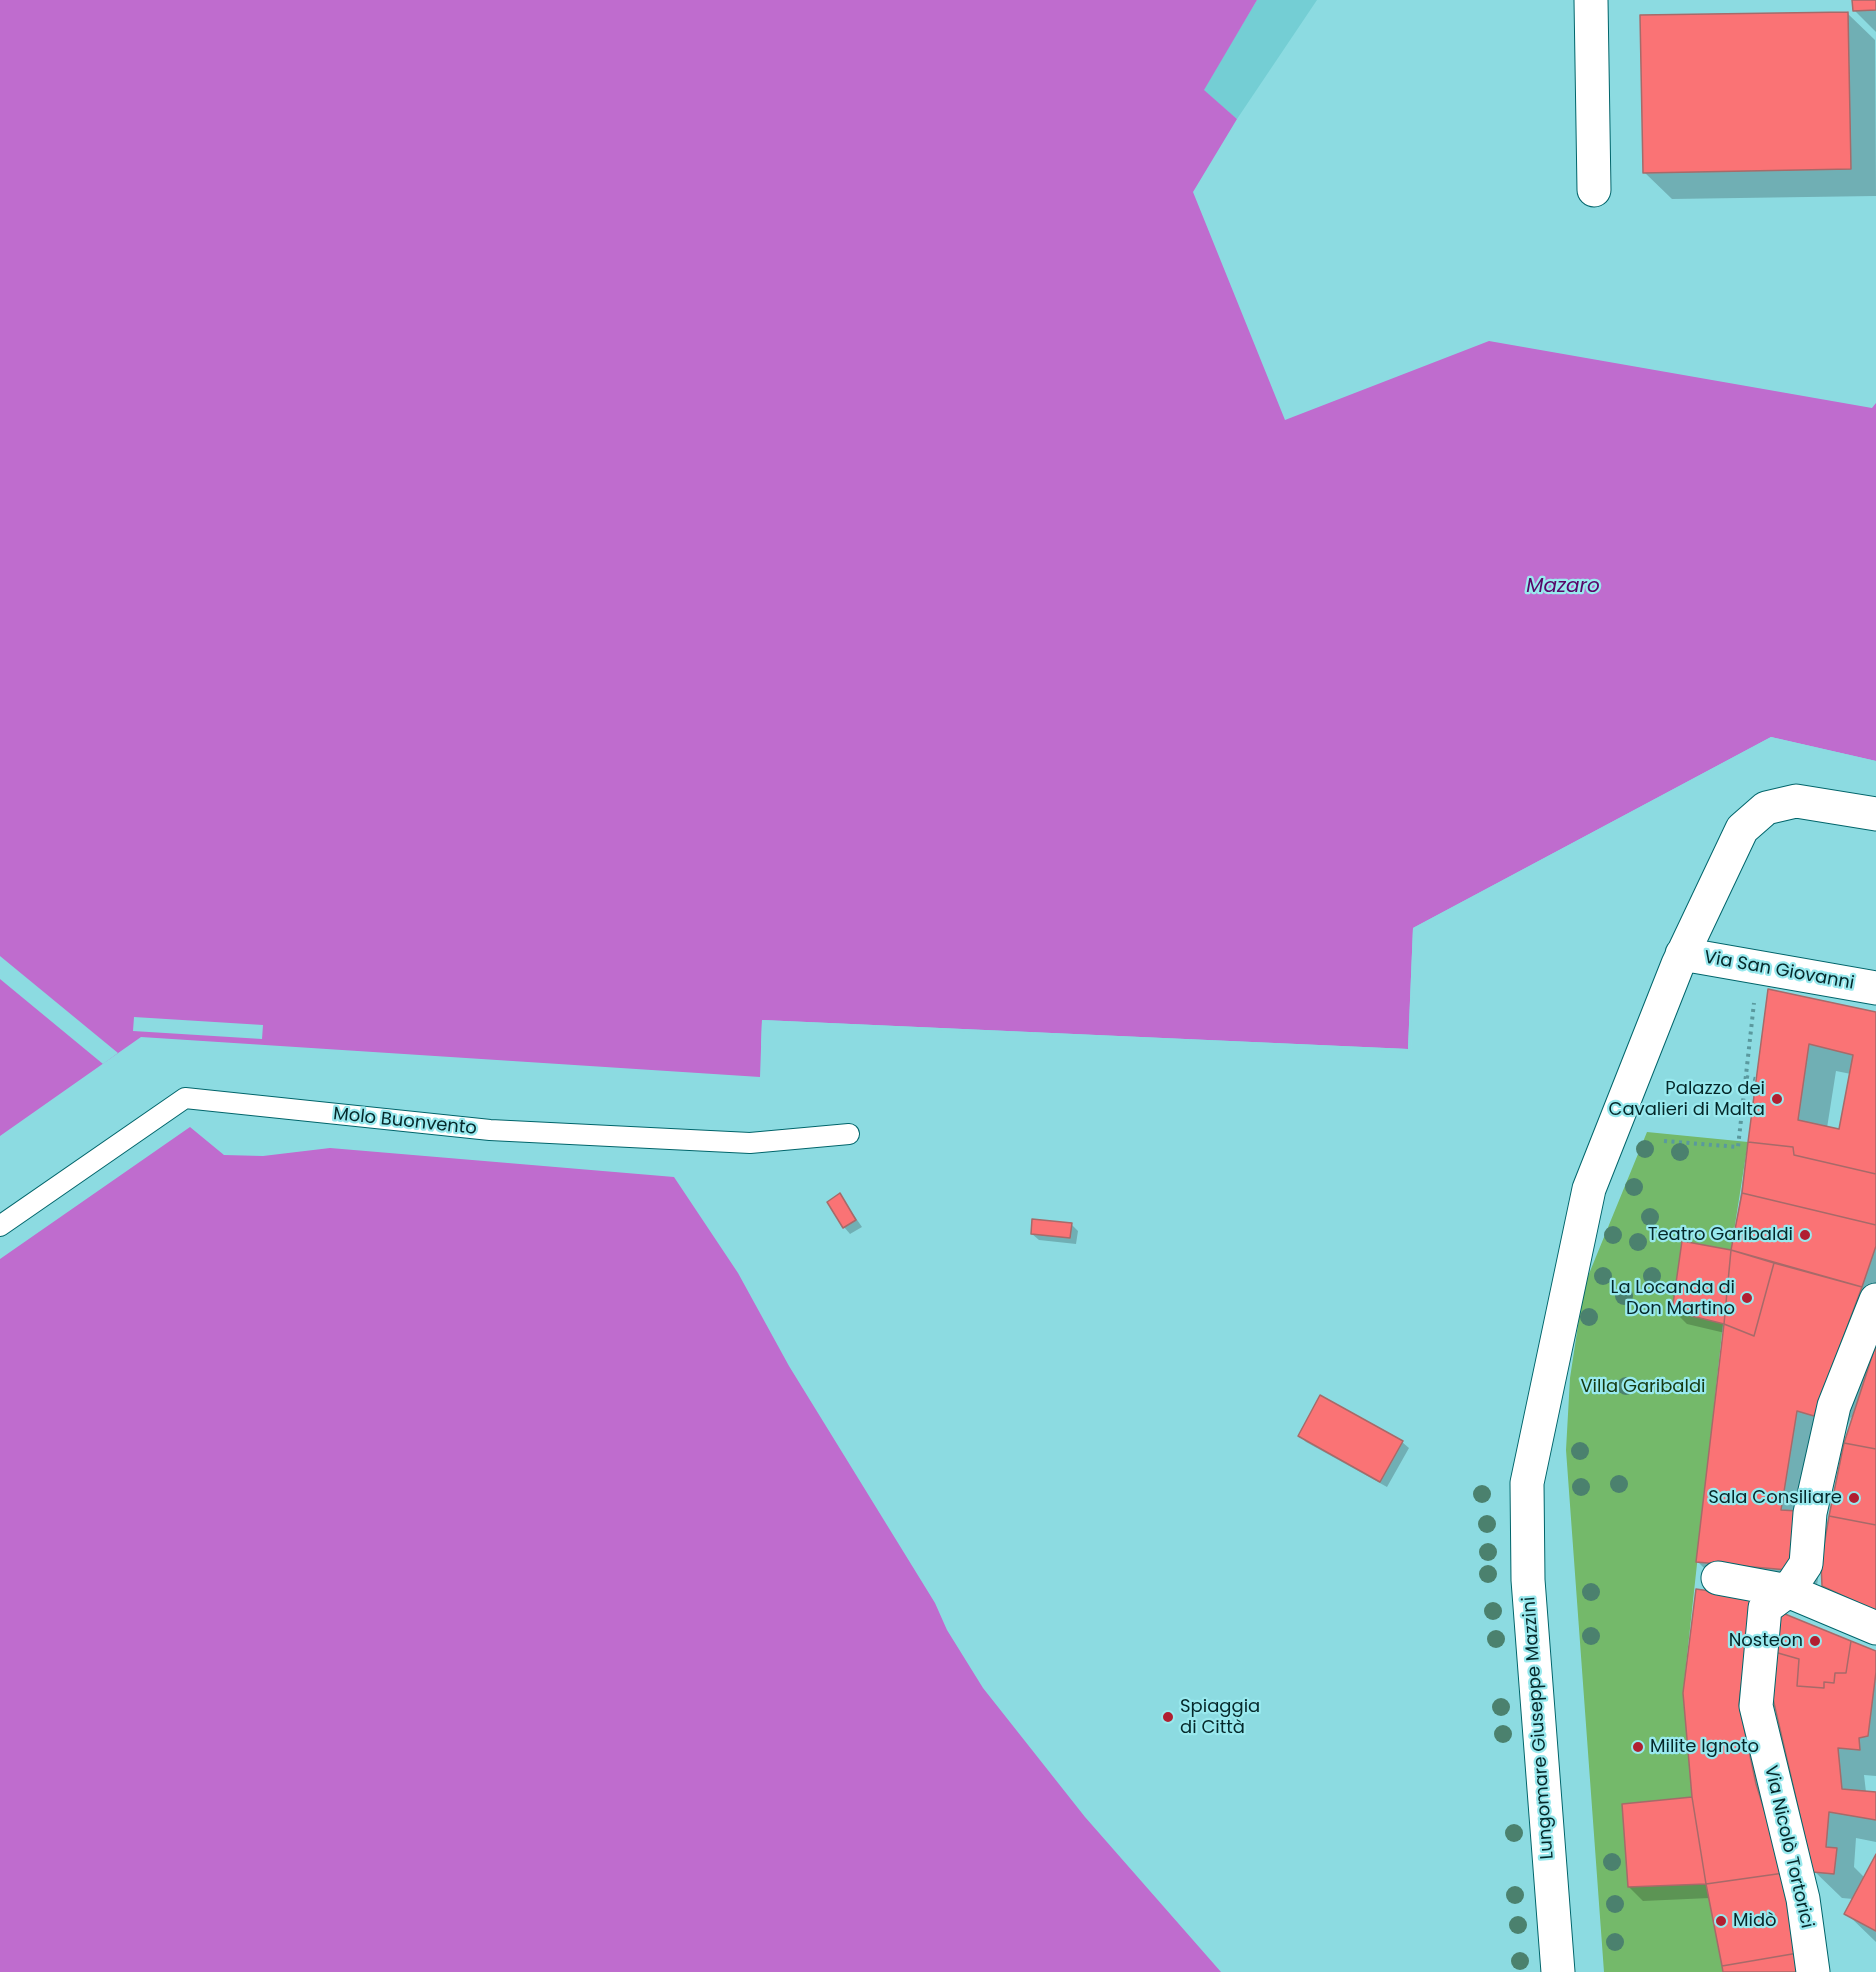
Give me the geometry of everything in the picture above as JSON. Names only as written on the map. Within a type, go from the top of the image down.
[{"type":"main road","points":[[1591,0],[1594,190]]},
{"type":"main road","name":"Lungomare Giuseppe Mazzini","points":[[1558,1972],[1528,1580],[1527,1483],[1589,1188],[1682,954],[1742,829],[1766,808],[1796,801],[1876,814]]},
{"type":"main road","name":"Via San Giovanni","points":[[1682,954],[1876,988]]},
{"type":"main road","name":"Via Nicolò Tortorici","points":[[1813,1972],[1803,1899],[1756,1706],[1766,1608],[1788,1591],[1806,1564],[1810,1513],[1833,1406],[1876,1300]]},
{"type":"main road","points":[[1718,1578],[1788,1591],[1876,1629]]},
{"type":"lane","name":"Molo Buonvento","points":[[0,1226],[185,1098],[490,1130],[750,1143],[849,1134]]},
{"type":"path","points":[[1664,1141],[1738,1147],[1752,1016]]},
{"type":"path","points":[[1746,1077],[1755,1079]]},
{"type":"shaded area","points":[[1257,0],[1317,0],[1237,119],[1203,90]]},
{"type":"green space","name":"Villa Garibaldi","points":[[1647,1132],[1748,1142],[1731,1250],[1683,1693],[1692,1797],[1723,1972],[1604,1972],[1566,1450],[1570,1378],[1584,1286]]},
{"type":"water","name":"Mazaro","points":[[0,0],[1257,0],[1204,90],[1237,119],[1193,192],[1285,420],[1489,341],[1872,408],[1876,403],[1876,761],[1771,737],[1413,928],[1408,1049],[762,1020],[760,1077],[141,1037],[0,1136]]},
{"type":"water","points":[[190,1127],[224,1155],[263,1156],[330,1148],[674,1177],[738,1273],[789,1366],[935,1603],[947,1630],[983,1688],[1085,1817],[1221,1972],[0,1972],[0,1259]]},
{"type":"pier","points":[[1771,737],[1876,761],[1876,764],[1772,740],[1415,930],[1411,1049],[1409,1052],[765,1023],[764,1046],[761,1046],[762,1020],[1408,1049],[1413,928]]},
{"type":"pier","points":[[0,956],[118,1053],[103,1064],[0,979]]},
{"type":"pier","points":[[134,1017],[263,1025],[262,1039],[133,1031]]},
{"type":"building","points":[[1852,0],[1876,0],[1876,10],[1853,11]]},
{"type":"building","points":[[1848,12],[1851,169],[1643,173],[1640,15]]},
{"type":"building","name":"Palazzo dei Cavalieri di Malta","points":[[1768,989],[1876,1012],[1876,1174],[1794,1155],[1793,1147],[1748,1142]],"holes":[[[1809,1044],[1853,1055],[1839,1129],[1798,1120]]]},
{"type":"building","points":[[1748,1142],[1793,1147],[1794,1155],[1876,1174],[1876,1225],[1742,1193]]},
{"type":"building","points":[[840,1193],[856,1220],[843,1228],[827,1202]]},
{"type":"building","name":"Teatro Garibaldi","points":[[1742,1193],[1876,1225],[1876,1246],[1862,1287],[1731,1250]]},
{"type":"building","points":[[1032,1219],[1072,1223],[1070,1238],[1031,1234]]},
{"type":"building","points":[[1682,1241],[1731,1250],[1724,1324],[1672,1311]]},
{"type":"building","points":[[1731,1250],[1774,1263],[1754,1336],[1724,1324]]},
{"type":"building","points":[[1774,1263],[1862,1287],[1814,1416],[1797,1411],[1781,1510],[1798,1511],[1788,1570],[1696,1562],[1724,1324],[1754,1336]]},
{"type":"building","points":[[1876,1344],[1876,1449],[1844,1443]]},
{"type":"building","points":[[1320,1395],[1403,1441],[1380,1482],[1298,1436]]},
{"type":"building","name":"Sala Consiliare","points":[[1844,1443],[1876,1449],[1876,1525],[1829,1516]]},
{"type":"building","points":[[1829,1516],[1876,1525],[1876,1611],[1822,1586],[1821,1563]]},
{"type":"building","points":[[1696,1589],[1752,1597],[1739,1704],[1756,1784],[1784,1873],[1706,1884],[1692,1797],[1683,1693]]},
{"type":"building","points":[[1780,1612],[1851,1641],[1846,1673],[1835,1673],[1834,1683],[1824,1682],[1824,1688],[1797,1686],[1799,1659],[1771,1651]]},
{"type":"building","points":[[1851,1641],[1876,1651],[1876,1672],[1868,1736],[1859,1738],[1860,1750],[1838,1748],[1842,1789],[1876,1792],[1876,1820],[1829,1812],[1826,1847],[1837,1848],[1834,1874],[1813,1872],[1771,1690],[1771,1651],[1799,1659],[1797,1686],[1824,1688],[1824,1682],[1834,1683],[1835,1673],[1846,1673]]},
{"type":"building","points":[[1692,1797],[1706,1884],[1628,1887],[1622,1804]]},
{"type":"building","points":[[1876,1854],[1876,1931],[1844,1914]]},
{"type":"building","points":[[1784,1873],[1798,1953],[1722,1966],[1706,1884]]},
{"type":"building","points":[[1798,1953],[1801,1972],[1723,1972],[1722,1966]]},
{"type":"place","name":"Palazzo dei Cavalieri di Malta","points":[[1777,1099]]},
{"type":"place","name":"Teatro Garibaldi","points":[[1805,1235]]},
{"type":"place","name":"La Locanda di Don Martino","points":[[1747,1298]]},
{"type":"place","name":"Sala Consiliare","points":[[1854,1498]]},
{"type":"place","name":"Nosteon","points":[[1815,1641]]},
{"type":"place","name":"Spiaggia di Città","points":[[1168,1717]]},
{"type":"place","name":"Milite Ignoto","points":[[1638,1747]]},
{"type":"place","name":"Midò","points":[[1721,1921]]}]
